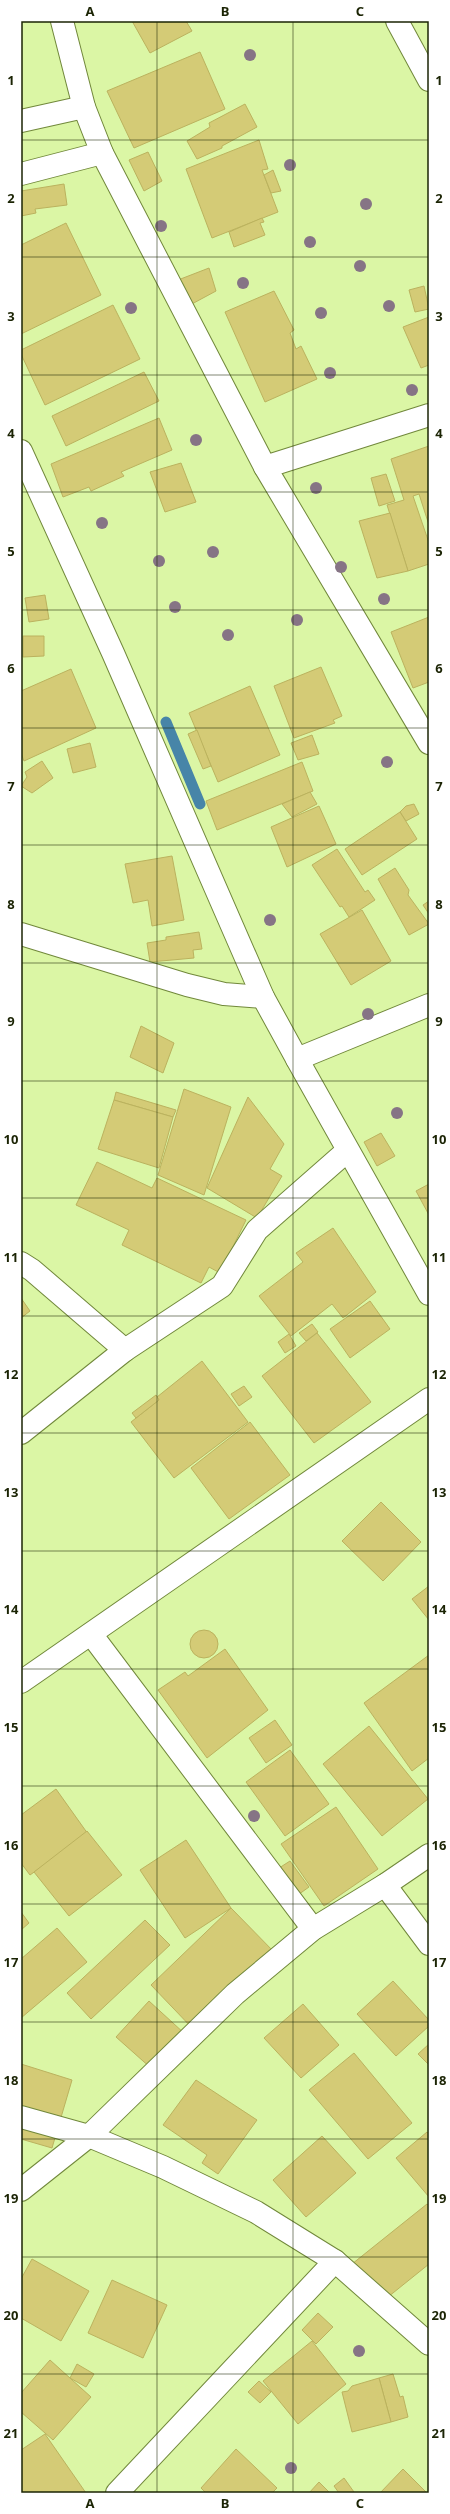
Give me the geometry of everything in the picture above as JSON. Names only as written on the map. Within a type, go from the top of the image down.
[{"type":"street","points":[[62,21],[84,107],[102,153],[265,467],[429,742]]},
{"type":"street","points":[[397,21],[429,80]]},
{"type":"street","points":[[21,121],[84,107]]},
{"type":"street","points":[[21,174],[102,153]]},
{"type":"street","points":[[265,467],[429,414]]},
{"type":"street","points":[[21,451],[113,653],[263,997],[298,1058],[347,1151],[429,1294]]},
{"type":"street","points":[[22,938],[187,985],[224,994],[263,997]]},
{"type":"street","points":[[298,1058],[429,1004]]},
{"type":"street","points":[[21,1433],[125,1350],[222,1286],[257,1230],[347,1151]]},
{"type":"street","points":[[21,1263],[32,1270],[125,1350]]},
{"type":"street","points":[[21,1682],[429,1399]]},
{"type":"street","points":[[91,1634],[313,1929]]},
{"type":"street","points":[[21,2190],[89,2136],[235,1994],[313,1929],[385,1885],[429,1855]]},
{"type":"street","points":[[385,1885],[429,1944]]},
{"type":"street","points":[[21,2117],[89,2136],[163,2167],[256,2212],[335,2262],[429,2344]]},
{"type":"street","points":[[117,2493],[335,2262]]},
{"type":"building","points":[[132,21],[186,21],[192,31],[150,53]]},
{"type":"building","points":[[200,52],[225,109],[134,148],[107,91]]},
{"type":"building","points":[[245,104],[257,127],[222,146],[222,148],[197,159],[187,141],[210,127],[209,123]]},
{"type":"building","points":[[259,140],[268,169],[262,170],[278,212],[212,238],[186,169]]},
{"type":"building","points":[[148,152],[162,181],[144,191],[129,160]]},
{"type":"building","points":[[273,170],[281,191],[271,193],[264,175]]},
{"type":"building","points":[[64,184],[67,205],[35,209],[36,213],[21,216],[21,191]]},
{"type":"building","points":[[262,218],[264,222],[260,223],[265,235],[234,247],[229,232]]},
{"type":"building","points":[[66,223],[101,295],[21,334],[21,245]]},
{"type":"building","points":[[209,268],[216,291],[190,305],[178,280]]},
{"type":"building","points":[[424,286],[429,309],[415,312],[409,290]]},
{"type":"building","points":[[274,291],[294,330],[290,333],[296,349],[301,346],[317,379],[265,402],[225,312]]},
{"type":"building","points":[[113,305],[140,359],[45,405],[21,354],[21,350]]},
{"type":"building","points":[[429,317],[429,365],[421,368],[403,327]]},
{"type":"building","points":[[144,372],[159,401],[66,446],[52,416]]},
{"type":"building","points":[[159,418],[172,450],[121,472],[124,476],[91,491],[89,487],[63,497],[51,464]]},
{"type":"building","points":[[429,446],[429,525],[419,494],[413,496],[429,543],[429,564],[408,571],[387,505],[404,500],[391,459]]},
{"type":"building","points":[[181,463],[196,502],[165,512],[150,472]]},
{"type":"building","points":[[386,474],[395,501],[379,506],[371,478]]},
{"type":"building","points":[[390,513],[408,571],[377,578],[359,521]]},
{"type":"building","points":[[45,595],[49,619],[29,622],[25,598]]},
{"type":"building","points":[[429,617],[429,682],[413,688],[391,632]]},
{"type":"building","points":[[23,636],[44,636],[44,656],[23,657]]},
{"type":"building","points":[[321,667],[342,716],[333,720],[335,723],[294,738],[274,686]]},
{"type":"building","points":[[71,669],[96,728],[24,761],[21,753],[21,691]]},
{"type":"building","points":[[250,686],[280,755],[218,782],[189,713]]},
{"type":"building","points":[[197,730],[211,766],[203,769],[188,734]]},
{"type":"building","points":[[312,735],[319,754],[298,760],[291,743]]},
{"type":"building","points":[[90,743],[96,767],[73,773],[67,749]]},
{"type":"building","points":[[42,761],[53,778],[32,793],[21,786],[27,777],[25,772]]},
{"type":"building","points":[[302,762],[313,791],[217,830],[206,801]]},
{"type":"building","points":[[310,792],[317,804],[292,817],[282,804]]},
{"type":"building","points":[[414,804],[419,814],[406,821],[400,812],[406,806]]},
{"type":"building","points":[[319,806],[336,844],[287,867],[271,827]]},
{"type":"building","points":[[400,812],[417,839],[362,875],[345,849]]},
{"type":"building","points":[[337,849],[365,892],[368,890],[375,900],[349,917],[342,906],[340,907],[312,865]]},
{"type":"building","points":[[172,856],[184,920],[152,926],[148,900],[133,903],[125,864]]},
{"type":"building","points":[[395,868],[409,890],[408,895],[429,924],[409,935],[378,879]]},
{"type":"building","points":[[429,901],[429,914],[423,905]]},
{"type":"building","points":[[362,910],[391,961],[351,985],[320,934]]},
{"type":"building","points":[[199,932],[202,949],[193,950],[194,958],[150,962],[147,943],[166,940],[166,937]]},
{"type":"building","points":[[141,1026],[174,1043],[163,1073],[130,1057]]},
{"type":"building","points":[[184,1089],[231,1107],[204,1195],[158,1175]]},
{"type":"building","points":[[116,1092],[176,1110],[173,1117],[114,1100]]},
{"type":"building","points":[[248,1097],[284,1144],[270,1169],[282,1176],[257,1218],[207,1188]]},
{"type":"building","points":[[114,1100],[173,1117],[159,1168],[98,1149]]},
{"type":"building","points":[[381,1133],[395,1156],[377,1166],[364,1142]]},
{"type":"building","points":[[97,1162],[152,1188],[157,1178],[246,1220],[220,1273],[209,1267],[201,1283],[122,1245],[129,1230],[76,1205]]},
{"type":"building","points":[[429,1184],[429,1215],[416,1191]]},
{"type":"building","points":[[333,1228],[376,1292],[343,1318],[332,1304],[291,1336],[259,1296],[303,1262],[296,1253]]},
{"type":"building","points":[[21,1298],[30,1311],[21,1318]]},
{"type":"building","points":[[370,1301],[390,1329],[350,1358],[330,1329]]},
{"type":"building","points":[[312,1324],[318,1332],[306,1341],[299,1333]]},
{"type":"building","points":[[317,1333],[371,1402],[314,1443],[262,1376]]},
{"type":"building","points":[[289,1334],[296,1346],[285,1353],[278,1342]]},
{"type":"building","points":[[202,1361],[248,1422],[174,1478],[131,1422],[159,1400],[157,1397]]},
{"type":"building","points":[[244,1386],[252,1397],[239,1406],[231,1394]]},
{"type":"building","points":[[156,1395],[159,1400],[136,1418],[132,1413]]},
{"type":"building","points":[[250,1422],[290,1475],[229,1519],[191,1468]]},
{"type":"building","points":[[381,1502],[421,1542],[383,1581],[342,1541]]},
{"type":"building","points":[[429,1586],[429,1620],[412,1599]]},
{"type":"building","points":[[204,1630],[214,1634],[218,1644],[214,1654],[204,1658],[194,1654],[190,1644],[194,1634]]},
{"type":"building","points":[[225,1649],[268,1710],[207,1758],[158,1690],[185,1672],[188,1676]]},
{"type":"building","points":[[429,1655],[429,1758],[412,1771],[364,1703]]},
{"type":"building","points":[[275,1720],[292,1745],[266,1763],[249,1738]]},
{"type":"building","points":[[369,1726],[428,1799],[382,1836],[323,1764]]},
{"type":"building","points":[[290,1750],[329,1804],[285,1836],[246,1782]]},
{"type":"building","points":[[56,1789],[88,1834],[30,1875],[21,1863],[21,1815]]},
{"type":"building","points":[[336,1807],[378,1869],[324,1906],[281,1844]]},
{"type":"building","points":[[87,1831],[122,1875],[69,1916],[34,1872]]},
{"type":"building","points":[[186,1840],[231,1908],[185,1938],[140,1870]]},
{"type":"building","points":[[290,1861],[309,1887],[295,1897],[276,1870]]},
{"type":"building","points":[[231,1908],[276,1954],[195,2031],[151,1985]]},
{"type":"building","points":[[21,1912],[29,1923],[21,1930]]},
{"type":"building","points":[[145,1920],[170,1945],[91,2019],[67,1993]]},
{"type":"building","points":[[57,1928],[87,1962],[21,2018],[21,1959]]},
{"type":"building","points":[[393,1981],[429,2020],[429,2026],[396,2056],[357,2014]]},
{"type":"building","points":[[149,2001],[185,2034],[152,2069],[116,2037]]},
{"type":"building","points":[[303,2004],[339,2045],[301,2078],[264,2038]]},
{"type":"building","points":[[429,2044],[429,2065],[418,2054]]},
{"type":"building","points":[[354,2053],[412,2123],[368,2159],[309,2090]]},
{"type":"building","points":[[21,2064],[72,2080],[52,2148],[21,2139]]},
{"type":"building","points":[[196,2080],[257,2120],[218,2174],[202,2163],[207,2155],[163,2125]]},
{"type":"building","points":[[427,2132],[429,2134],[429,2197],[396,2158]]},
{"type":"building","points":[[322,2136],[356,2173],[306,2217],[273,2180]]},
{"type":"building","points":[[427,2204],[429,2206],[429,2264],[383,2301],[352,2264]]},
{"type":"building","points":[[32,2259],[89,2291],[61,2341],[21,2318],[21,2279]]},
{"type":"building","points":[[112,2280],[167,2305],[143,2358],[88,2333]]},
{"type":"building","points":[[318,2313],[333,2327],[316,2344],[302,2330]]},
{"type":"building","points":[[312,2341],[346,2384],[298,2424],[263,2381]]},
{"type":"building","points":[[50,2360],[91,2397],[53,2440],[21,2412],[21,2393]]},
{"type":"building","points":[[77,2364],[94,2374],[86,2387],[70,2378]]},
{"type":"building","points":[[393,2374],[400,2397],[403,2396],[408,2417],[391,2422],[379,2378]]},
{"type":"building","points":[[379,2378],[391,2422],[352,2432],[342,2392],[348,2391],[352,2386]]},
{"type":"building","points":[[259,2381],[271,2392],[260,2403],[248,2392]]},
{"type":"building","points":[[45,2434],[86,2493],[21,2493],[21,2450]]},
{"type":"building","points":[[236,2449],[277,2488],[272,2493],[206,2493],[201,2488]]},
{"type":"building","points":[[403,2469],[427,2493],[380,2493]]},
{"type":"building","points":[[344,2478],[354,2492],[339,2493],[334,2486]]},
{"type":"building","points":[[319,2482],[330,2493],[309,2493]]},
{"type":"waterway","points":[[166,722],[200,804]]}]
